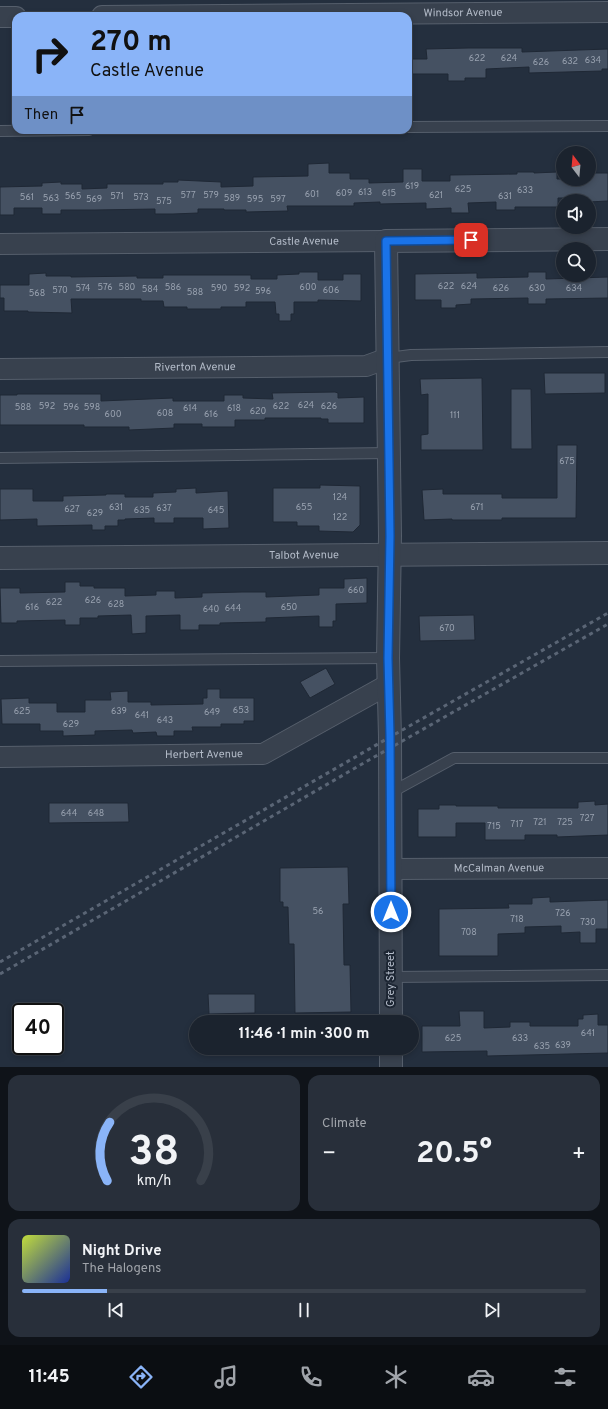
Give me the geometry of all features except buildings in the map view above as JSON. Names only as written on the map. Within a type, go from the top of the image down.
[{"type":"street","name":"Windsor Avenue","points":[[412,14],[608,12]]},
{"type":"street","points":[[0,17],[12,17]]},
{"type":"street","name":"Castle Avenue","points":[[0,244],[608,240]]},
{"type":"street","name":"Grey Street","points":[[386,241],[390,556],[388,658],[391,1015]]},
{"type":"street","name":"Riverton Avenue","points":[[0,369],[366,366],[388,358]]},
{"type":"street","name":"Talbot Avenue","points":[[0,558],[390,556],[608,553]]},
{"type":"street","name":"Herbert Avenue","points":[[0,757],[263,754],[389,684]]},
{"type":"street","name":"McCalman Avenue","points":[[390,869],[608,868]]},
{"type":"street","points":[[391,1055],[391,1067]]},
{"type":"lane","points":[[412,128],[608,126]]},
{"type":"lane","points":[[0,131],[12,131]]},
{"type":"lane","points":[[388,358],[411,354],[608,352]]},
{"type":"lane","points":[[0,458],[389,453]]},
{"type":"lane","points":[[0,661],[388,658]]},
{"type":"lane","points":[[390,793],[454,758],[608,758]]},
{"type":"lane","points":[[391,977],[608,975]]},
{"type":"railway","points":[[0,962],[608,613]]},
{"type":"railway","points":[[0,974],[369,760],[608,624]]},
{"type":"route","points":[[391,912],[388,658],[390,536],[386,241],[471,240]]}]
